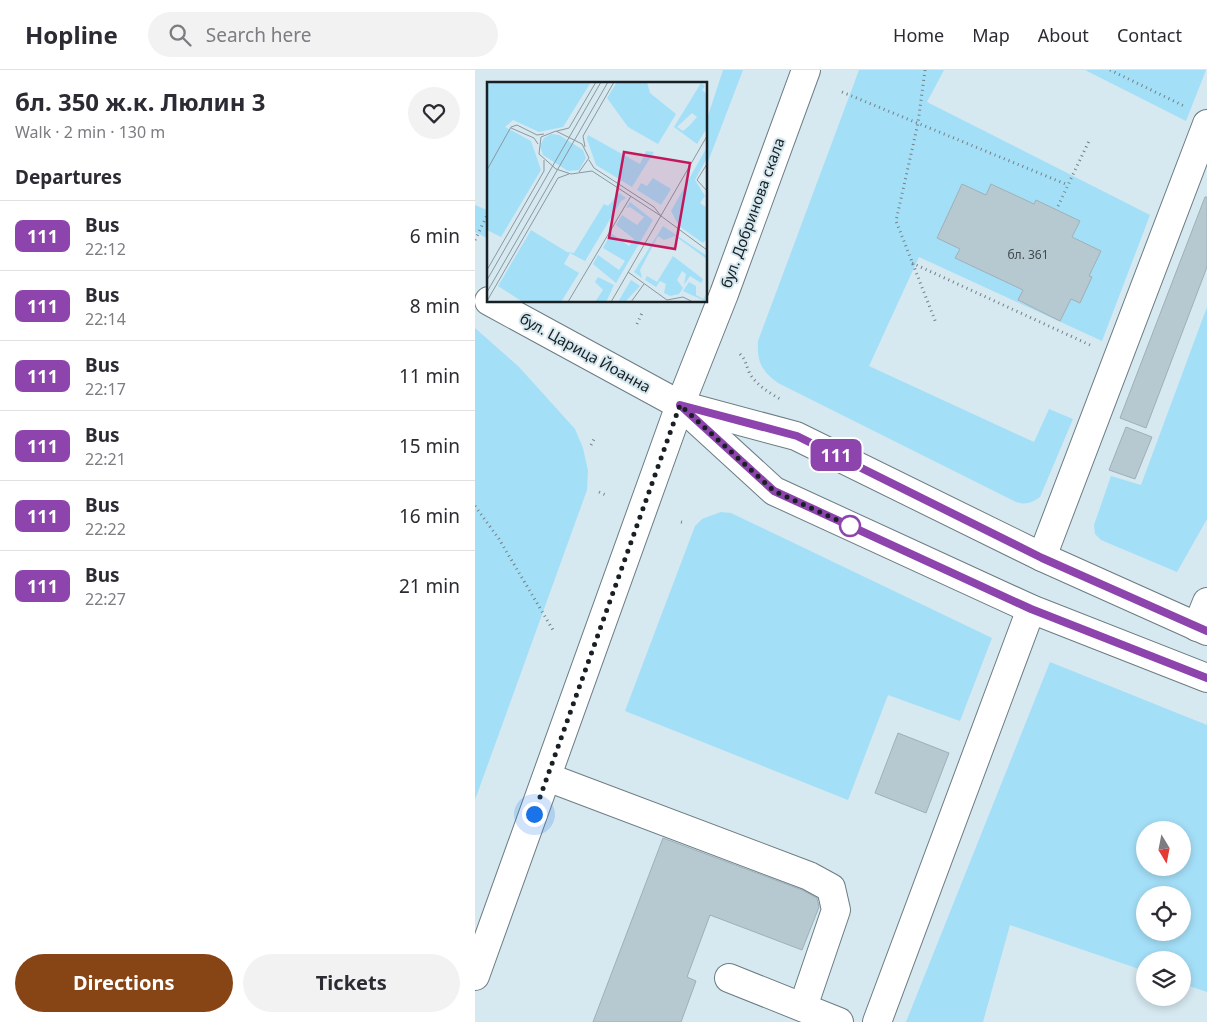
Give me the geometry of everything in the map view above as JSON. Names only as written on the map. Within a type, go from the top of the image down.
[{"type":"main road","name":"бул. Добринова скала","points":[[475,976],[680,405],[727,285],[806,70]]},
{"type":"main road","points":[[1042,558],[1118,358],[1198,116]]},
{"type":"main road","name":"бул. Царица Йоанна","points":[[475,294],[487,300]]},
{"type":"main road","name":"бул. Царица Йоанна","points":[[491,302],[680,405],[797,436],[1042,558],[1202,629]]},
{"type":"main road","name":"бул. Царица Йоанна","points":[[680,405],[774,491],[1031,609],[1207,678]]},
{"type":"main road","points":[[1202,629],[1207,602]]},
{"type":"main road","points":[[877,1022],[1031,609]]},
{"type":"main road","points":[[547,778],[809,876],[831,888],[837,910],[803,1007]]},
{"type":"main road","points":[[729,978],[839,1022]]},
{"type":"path","points":[[925,70],[918,123],[896,221],[936,323]]},
{"type":"path","points":[[1110,70],[1198,116]]},
{"type":"path","points":[[842,92],[1068,185]]},
{"type":"path","points":[[1059,206],[1089,141]]},
{"type":"path","points":[[475,240],[487,214]]},
{"type":"path","points":[[912,263],[1118,358]]},
{"type":"path","points":[[637,324],[642,312]]},
{"type":"path","points":[[740,354],[745,359]]},
{"type":"path","points":[[591,445],[595,437]]},
{"type":"path","points":[[599,492],[608,496]]},
{"type":"path","points":[[475,506],[499,539],[553,630]]},
{"type":"shaded area","points":[[723,70],[743,70],[707,164],[707,119]]},
{"type":"shaded area","points":[[859,70],[944,70],[927,102],[1150,215],[1102,341],[919,257],[869,366],[1034,442],[1049,409],[1073,419],[1040,497],[1031,502],[1016,502],[778,383],[761,365],[758,355],[758,341]],"holes":[[[962,184],[986,195],[992,184],[1034,204],[1036,200],[1080,221],[1072,237],[1101,251],[1089,276],[1091,277],[1080,303],[1071,299],[1060,320],[1018,301],[1023,290],[955,258],[960,249],[937,238]]]},
{"type":"shaded area","points":[[1085,70],[1206,70],[1186,121]]},
{"type":"shaded area","points":[[475,205],[487,210],[487,238],[475,232]]},
{"type":"shaded area","points":[[1207,307],[1207,519],[1177,572],[1101,540],[1095,534],[1094,525],[1111,476],[1141,485]]},
{"type":"shaded area","points":[[475,328],[519,367],[575,429],[583,448],[588,471],[587,490],[475,800]]},
{"type":"shaded area","points":[[721,512],[731,513],[992,638],[960,721],[888,695],[848,800],[625,711],[695,526],[702,519]]},
{"type":"shaded area","points":[[1050,662],[1207,725],[1207,992],[1191,987],[1191,951],[1136,951],[1136,968],[1010,925],[983,1022],[906,1022]]},
{"type":"building","points":[[962,184],[986,195],[991,184],[1034,204],[1036,200],[1080,221],[1072,237],[1101,251],[1089,276],[1092,277],[1080,303],[1071,299],[1060,321],[1018,300],[1023,290],[955,258],[960,249],[937,238]]},
{"type":"building","points":[[1205,197],[1207,197],[1207,267],[1146,428],[1120,418]]},
{"type":"building","points":[[1126,427],[1152,437],[1135,479],[1109,470]]},
{"type":"building","points":[[898,733],[949,753],[926,813],[875,793]]},
{"type":"building","points":[[663,838],[802,890],[817,898],[819,907],[802,950],[710,915],[687,977],[696,981],[681,1022],[593,1022]]},
{"type":"bus line","name":"111","points":[[1207,631],[1042,558],[797,436],[680,405],[774,491],[1031,609],[1207,678]]},
{"type":"route","points":[[534,814],[680,405],[774,491],[850,526]]}]
